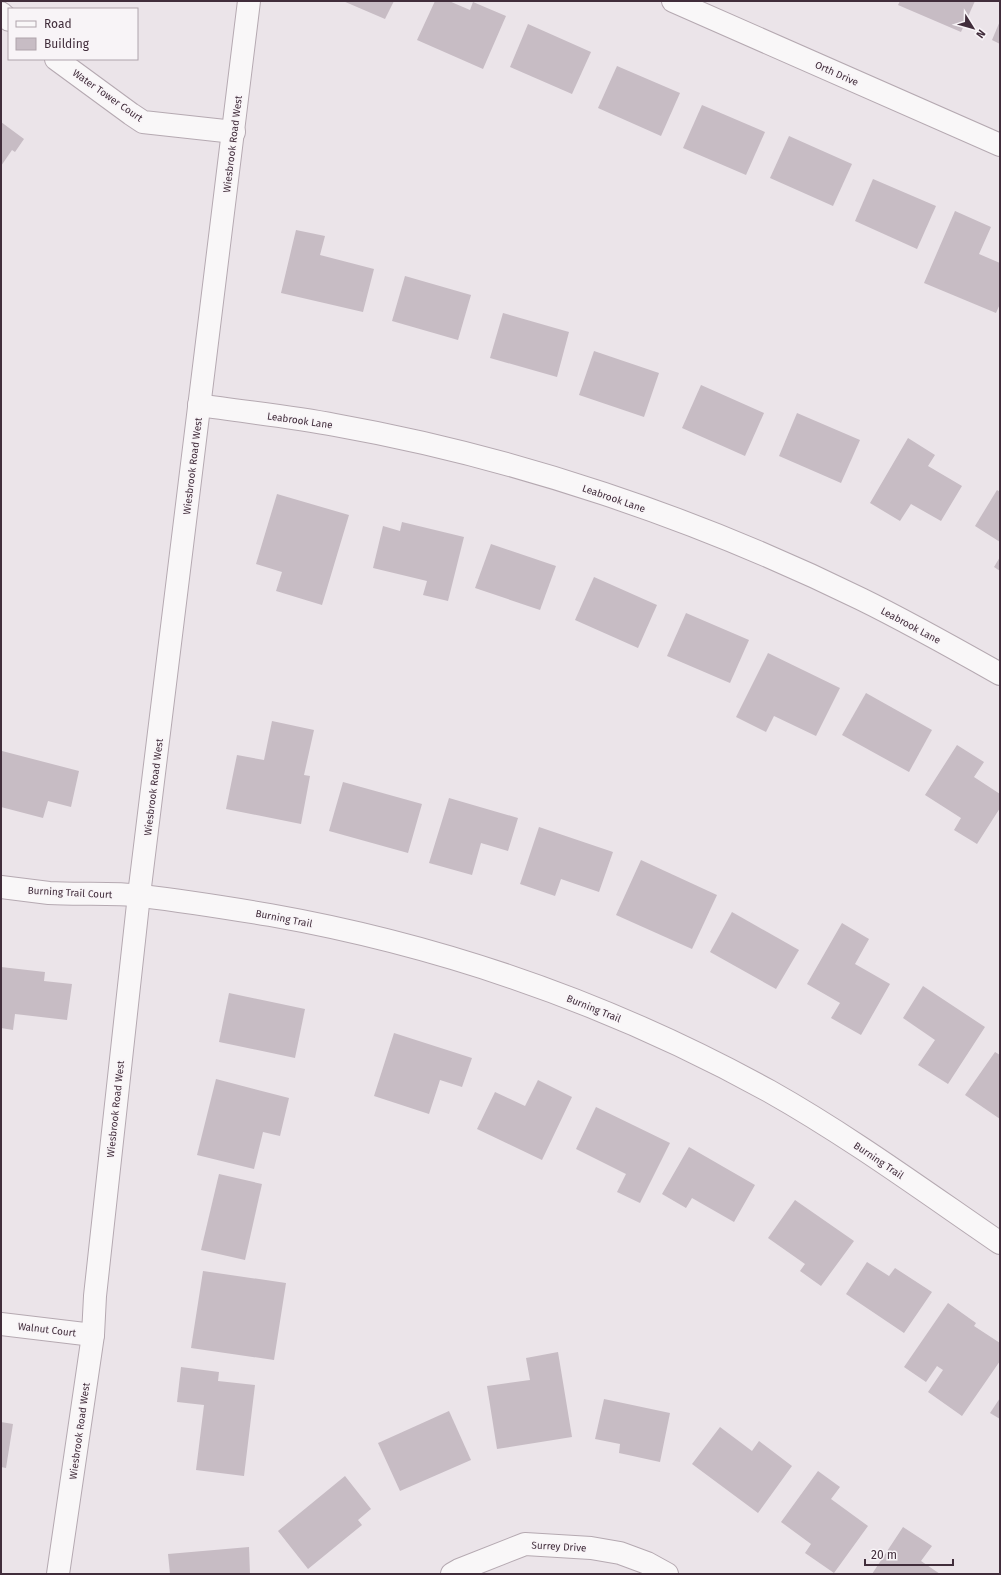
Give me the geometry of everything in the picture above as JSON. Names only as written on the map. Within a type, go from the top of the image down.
[{"type":"street","name":"Wiesbrook Road West","points":[[58,1574],[93,1335],[94,1296],[139,896],[249,1]]},
{"type":"street","name":"Orth Drive","points":[[673,1],[1000,146]]},
{"type":"street","name":"Water Tower Court","points":[[57,60],[143,122],[234,132]]},
{"type":"street","name":"Leabrook Lane","points":[[199,406],[334,424],[429,444],[575,484],[712,532],[772,558],[862,599],[1000,674]]},
{"type":"street","name":"Burning Trail Court","points":[[1,887],[50,893],[139,896]]},
{"type":"street","name":"Burning Trail","points":[[139,896],[271,915],[374,936],[450,956],[576,1000],[684,1047],[770,1092],[856,1144],[1000,1243]]},
{"type":"street","name":"Walnut Court","points":[[1,1324],[93,1335]]},
{"type":"street","name":"Surrey Drive","points":[[452,1574],[525,1544],[591,1548],[620,1553],[647,1563],[667,1574]]},
{"type":"building","points":[[343,1],[394,1],[385,19]]},
{"type":"building","points":[[435,1],[449,1],[470,10],[473,2],[506,16],[483,69],[417,40]]},
{"type":"building","points":[[900,1],[975,1],[961,32],[898,5]]},
{"type":"building","points":[[1000,21],[1000,44],[992,40]]},
{"type":"building","points":[[528,24],[591,52],[572,94],[510,67]]},
{"type":"building","points":[[617,66],[680,93],[661,136],[598,108]]},
{"type":"building","points":[[702,105],[765,132],[746,175],[683,148]]},
{"type":"building","points":[[1,122],[24,139],[15,152],[12,150],[1,166]]},
{"type":"building","points":[[789,136],[852,164],[833,206],[770,178]]},
{"type":"building","points":[[873,179],[936,206],[917,249],[855,221]]},
{"type":"building","points":[[955,211],[991,227],[979,254],[1000,263],[1000,304],[996,313],[924,283]]},
{"type":"building","points":[[296,230],[325,236],[320,255],[374,269],[363,312],[281,293]]},
{"type":"building","points":[[405,276],[471,295],[458,340],[392,321]]},
{"type":"building","points":[[503,313],[569,332],[557,377],[490,358]]},
{"type":"building","points":[[594,351],[659,373],[644,417],[579,395]]},
{"type":"building","points":[[701,385],[764,413],[745,456],[682,428]]},
{"type":"building","points":[[797,413],[860,440],[841,483],[779,456]]},
{"type":"building","points":[[908,438],[935,455],[928,466],[962,486],[941,521],[911,504],[900,521],[870,503]]},
{"type":"building","points":[[997,490],[1000,492],[1000,542],[975,526]]},
{"type":"building","points":[[277,494],[349,515],[322,605],[276,591],[282,572],[256,564]]},
{"type":"building","points":[[402,522],[464,537],[448,601],[423,595],[427,581],[373,568],[383,526],[400,531]]},
{"type":"building","points":[[491,544],[556,566],[540,610],[475,588]]},
{"type":"building","points":[[1000,557],[1000,571],[994,567]]},
{"type":"building","points":[[594,577],[657,605],[638,648],[575,620]]},
{"type":"building","points":[[686,613],[749,640],[730,683],[667,656]]},
{"type":"building","points":[[768,653],[840,688],[816,736],[774,716],[766,732],[736,717]]},
{"type":"building","points":[[866,693],[932,730],[909,772],[842,735]]},
{"type":"building","points":[[272,721],[314,730],[304,775],[310,776],[301,824],[226,809],[237,755],[264,760]]},
{"type":"building","points":[[957,745],[984,762],[974,777],[1000,794],[1000,808],[977,844],[954,830],[961,818],[925,795]]},
{"type":"building","points":[[2,751],[79,771],[71,807],[48,801],[43,818],[1,807]]},
{"type":"building","points":[[343,782],[422,804],[408,853],[329,831]]},
{"type":"building","points":[[449,798],[518,818],[508,851],[481,843],[472,875],[429,863]]},
{"type":"building","points":[[539,827],[613,852],[599,892],[561,879],[555,896],[520,884]]},
{"type":"building","points":[[641,860],[717,895],[692,949],[616,915]]},
{"type":"building","points":[[732,912],[799,950],[776,989],[710,952]]},
{"type":"building","points":[[842,923],[869,939],[855,964],[890,984],[861,1035],[831,1018],[840,1003],[807,984]]},
{"type":"building","points":[[1,967],[45,972],[44,981],[72,984],[67,1020],[15,1014],[13,1030],[1,1028]]},
{"type":"building","points":[[923,986],[985,1027],[948,1084],[918,1065],[935,1040],[903,1018]]},
{"type":"building","points":[[229,993],[305,1009],[295,1058],[219,1042]]},
{"type":"building","points":[[394,1033],[472,1058],[462,1087],[440,1080],[429,1114],[374,1096]]},
{"type":"building","points":[[995,1052],[1000,1055],[1000,1119],[965,1095]]},
{"type":"building","points":[[216,1079],[289,1098],[280,1136],[263,1132],[254,1169],[197,1155]]},
{"type":"building","points":[[538,1080],[572,1097],[542,1160],[477,1129],[495,1092],[525,1106]]},
{"type":"building","points":[[596,1107],[670,1143],[640,1203],[617,1192],[626,1174],[576,1149]]},
{"type":"building","points":[[689,1147],[755,1185],[734,1222],[692,1198],[686,1208],[662,1194]]},
{"type":"building","points":[[219,1174],[262,1184],[245,1260],[201,1250]]},
{"type":"building","points":[[795,1200],[854,1241],[821,1286],[800,1271],[805,1264],[768,1238]]},
{"type":"building","points":[[867,1262],[889,1276],[895,1268],[932,1292],[904,1333],[846,1294]]},
{"type":"building","points":[[203,1271],[286,1283],[274,1360],[191,1348]]},
{"type":"building","points":[[948,1303],[976,1323],[974,1326],[1000,1343],[1000,1361],[962,1416],[928,1392],[943,1370],[937,1366],[926,1382],[904,1367]]},
{"type":"building","points":[[558,1352],[572,1437],[497,1449],[487,1386],[530,1380],[526,1358]]},
{"type":"building","points":[[181,1367],[219,1372],[218,1381],[255,1385],[244,1476],[196,1470],[204,1405],[177,1402]]},
{"type":"building","points":[[1000,1398],[1000,1419],[990,1413]]},
{"type":"building","points":[[604,1399],[670,1413],[660,1462],[619,1453],[620,1444],[595,1439]]},
{"type":"building","points":[[449,1411],[471,1460],[400,1491],[378,1443]]},
{"type":"building","points":[[1,1422],[13,1424],[6,1468],[1,1467]]},
{"type":"building","points":[[720,1427],[752,1451],[759,1441],[792,1466],[758,1513],[692,1464]]},
{"type":"building","points":[[818,1471],[840,1487],[831,1499],[868,1526],[834,1573],[805,1553],[811,1544],[781,1522]]},
{"type":"building","points":[[345,1476],[371,1509],[358,1520],[362,1525],[308,1569],[278,1531]]},
{"type":"building","points":[[903,1527],[932,1546],[921,1561],[940,1574],[872,1574]]},
{"type":"building","points":[[249,1547],[250,1574],[170,1574],[168,1554]]}]
